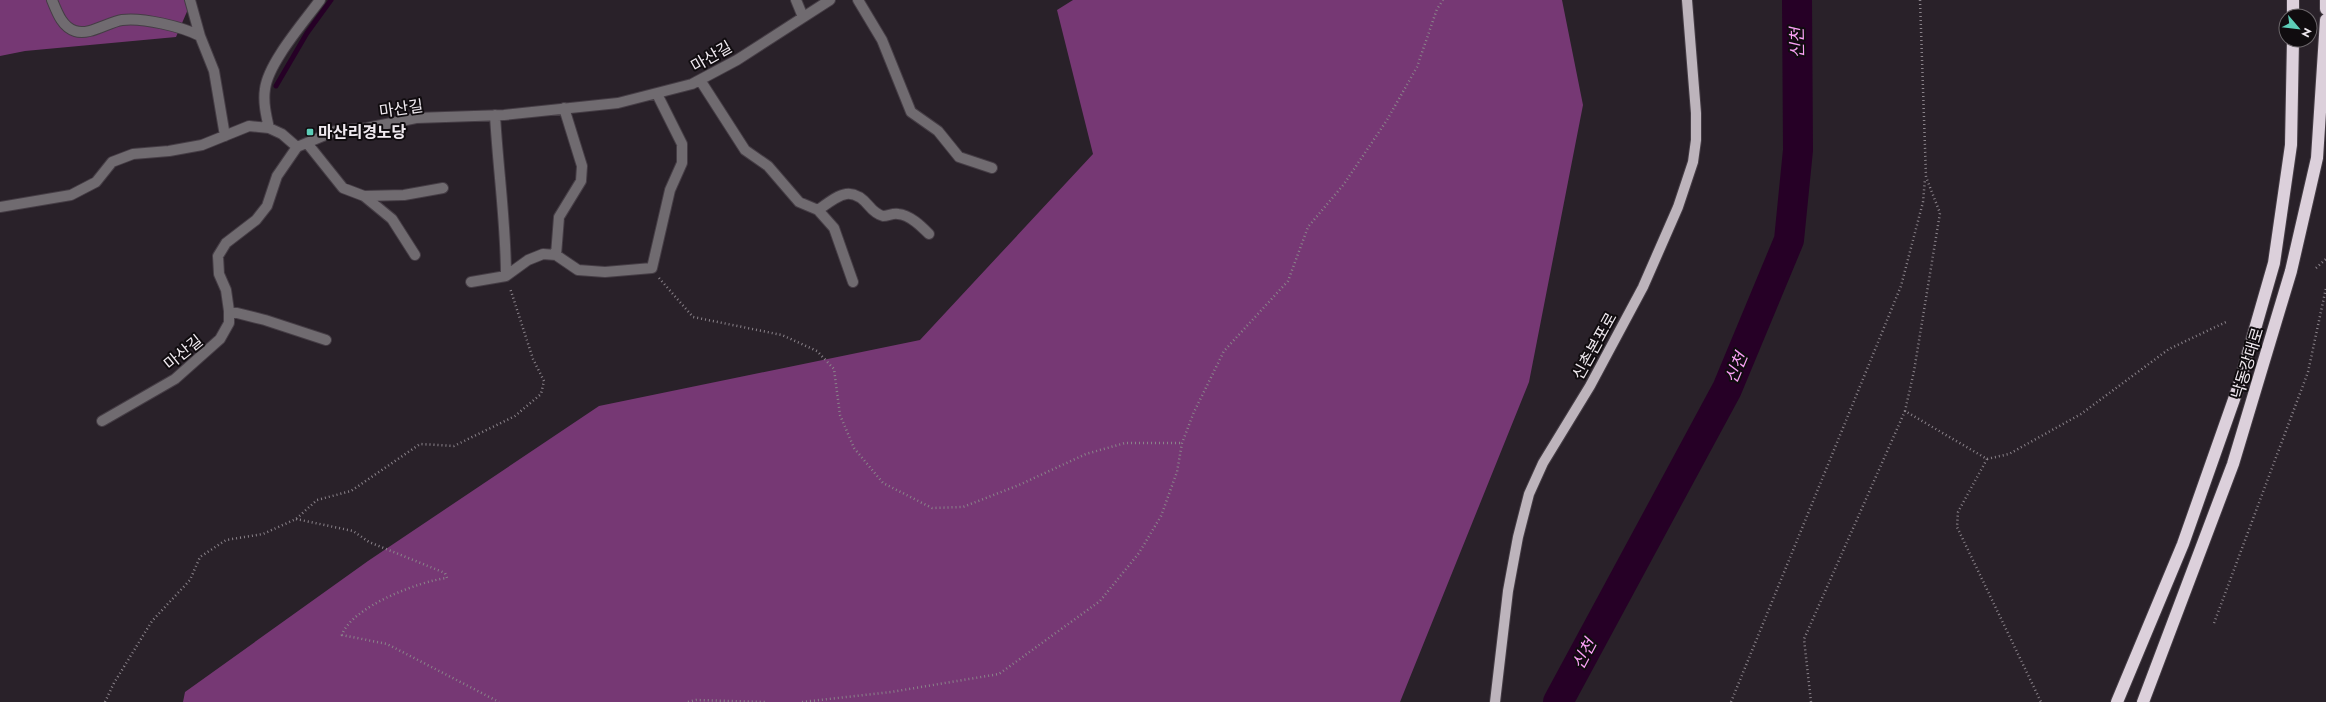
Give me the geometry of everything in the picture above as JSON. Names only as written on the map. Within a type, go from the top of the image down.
[{"type":"highway","points":[[2326,0],[2326,9]]},
{"type":"highway","name":"낙동강대로","points":[[2143,702],[2233,464],[2291,271],[2317,158],[2326,20]]},
{"type":"highway","name":"낙동강대로","points":[[2117,702],[2185,537],[2238,388],[2274,263],[2291,145],[2293,48]]},
{"type":"main road","name":"신촌본포로","points":[[1495,702],[1508,591],[1518,537],[1529,494],[1542,463],[1590,386],[1643,287],[1675,214],[1693,162],[1696,140],[1696,113],[1687,0]]},
{"type":"street","points":[[52,0],[65,25],[75,31],[85,32],[107,23],[124,20],[185,28],[200,36]]},
{"type":"street","points":[[190,0],[200,36],[214,71],[225,136]]},
{"type":"street","points":[[268,128],[263,102],[265,87],[278,59],[320,0]]},
{"type":"street","points":[[796,0],[804,17]]},
{"type":"street","name":"마산길","points":[[102,421],[175,379],[220,340],[229,323],[229,311],[226,290],[219,274],[218,256],[226,243],[256,220],[267,206],[277,176],[297,147],[335,131],[367,128],[416,118],[495,115],[618,103],[657,94],[692,84],[737,60],[830,0]]},
{"type":"street","points":[[858,0],[882,40],[911,112],[938,131],[959,157],[992,168]]},
{"type":"street","points":[[700,80],[745,150],[768,166],[799,202],[818,210],[834,228],[853,282]]},
{"type":"street","points":[[471,282],[506,276],[528,260],[543,254],[556,255],[578,270],[605,272],[652,268],[670,190],[682,163],[682,144],[657,94]]},
{"type":"street","points":[[556,255],[559,217],[581,181],[582,166],[564,108]]},
{"type":"street","points":[[495,115],[506,276]]},
{"type":"street","points":[[0,207],[71,195],[96,182],[112,162],[133,154],[169,151],[196,146],[249,126],[268,128],[282,134],[297,147]]},
{"type":"street","points":[[307,143],[343,188],[364,196],[392,219],[415,255]]},
{"type":"street","points":[[364,196],[404,195],[443,188]]},
{"type":"street","points":[[818,210],[837,197],[848,193],[861,196],[873,210],[882,216],[899,214],[914,220],[930,234]]},
{"type":"street","points":[[229,311],[265,320],[326,340]]},
{"type":"path","points":[[802,702],[891,692],[999,674],[1100,601],[1139,553],[1161,516],[1177,472],[1182,443],[1194,412],[1224,351],[1288,281],[1308,227],[1344,184],[1387,120],[1417,67],[1438,9],[1443,0]]},
{"type":"path","points":[[1731,702],[1901,286],[1923,202],[1926,177],[1920,0]]},
{"type":"path","points":[[1812,702],[1804,639],[1905,411],[1914,371],[1940,213],[1926,177]]},
{"type":"path","points":[[2316,268],[2326,259]]},
{"type":"path","points":[[652,268],[693,317],[782,335],[817,351],[834,369],[840,415],[854,448],[882,483],[932,508],[963,507],[1019,485],[1086,454],[1125,443],[1182,443]]},
{"type":"path","points":[[105,702],[114,683],[152,621],[190,580],[200,557],[226,540],[263,534],[296,519],[317,500],[351,491],[420,444],[454,446],[515,416],[541,394],[544,381],[533,359],[506,276]]},
{"type":"path","points":[[2214,623],[2308,372],[2326,288]]},
{"type":"path","points":[[1905,411],[1987,459],[2009,454],[2081,414],[2169,349],[2226,322]]},
{"type":"path","points":[[1987,459],[1958,512],[1957,527],[2041,702]]},
{"type":"path","points":[[296,519],[353,531],[369,542],[445,573],[446,578],[428,580],[383,599],[353,619],[345,627],[342,634],[387,644],[499,702]]},
{"type":"path","points":[[688,702],[696,700],[765,702]]},
{"type":"shaded area","points":[[0,0],[192,0],[176,37],[25,51],[0,56]]},
{"type":"shaded area","points":[[1073,0],[1562,0],[1583,105],[1529,382],[1400,702],[183,702],[185,692],[368,561],[599,406],[920,340],[1093,154],[1057,10]]},
{"type":"waterway","points":[[276,86],[307,33],[331,0]]},
{"type":"waterway","name":"신천","points":[[1558,702],[1727,389],[1789,240],[1798,150],[1797,0]]},
{"type":"place","name":"마산리경노당","points":[[310,132]]}]
